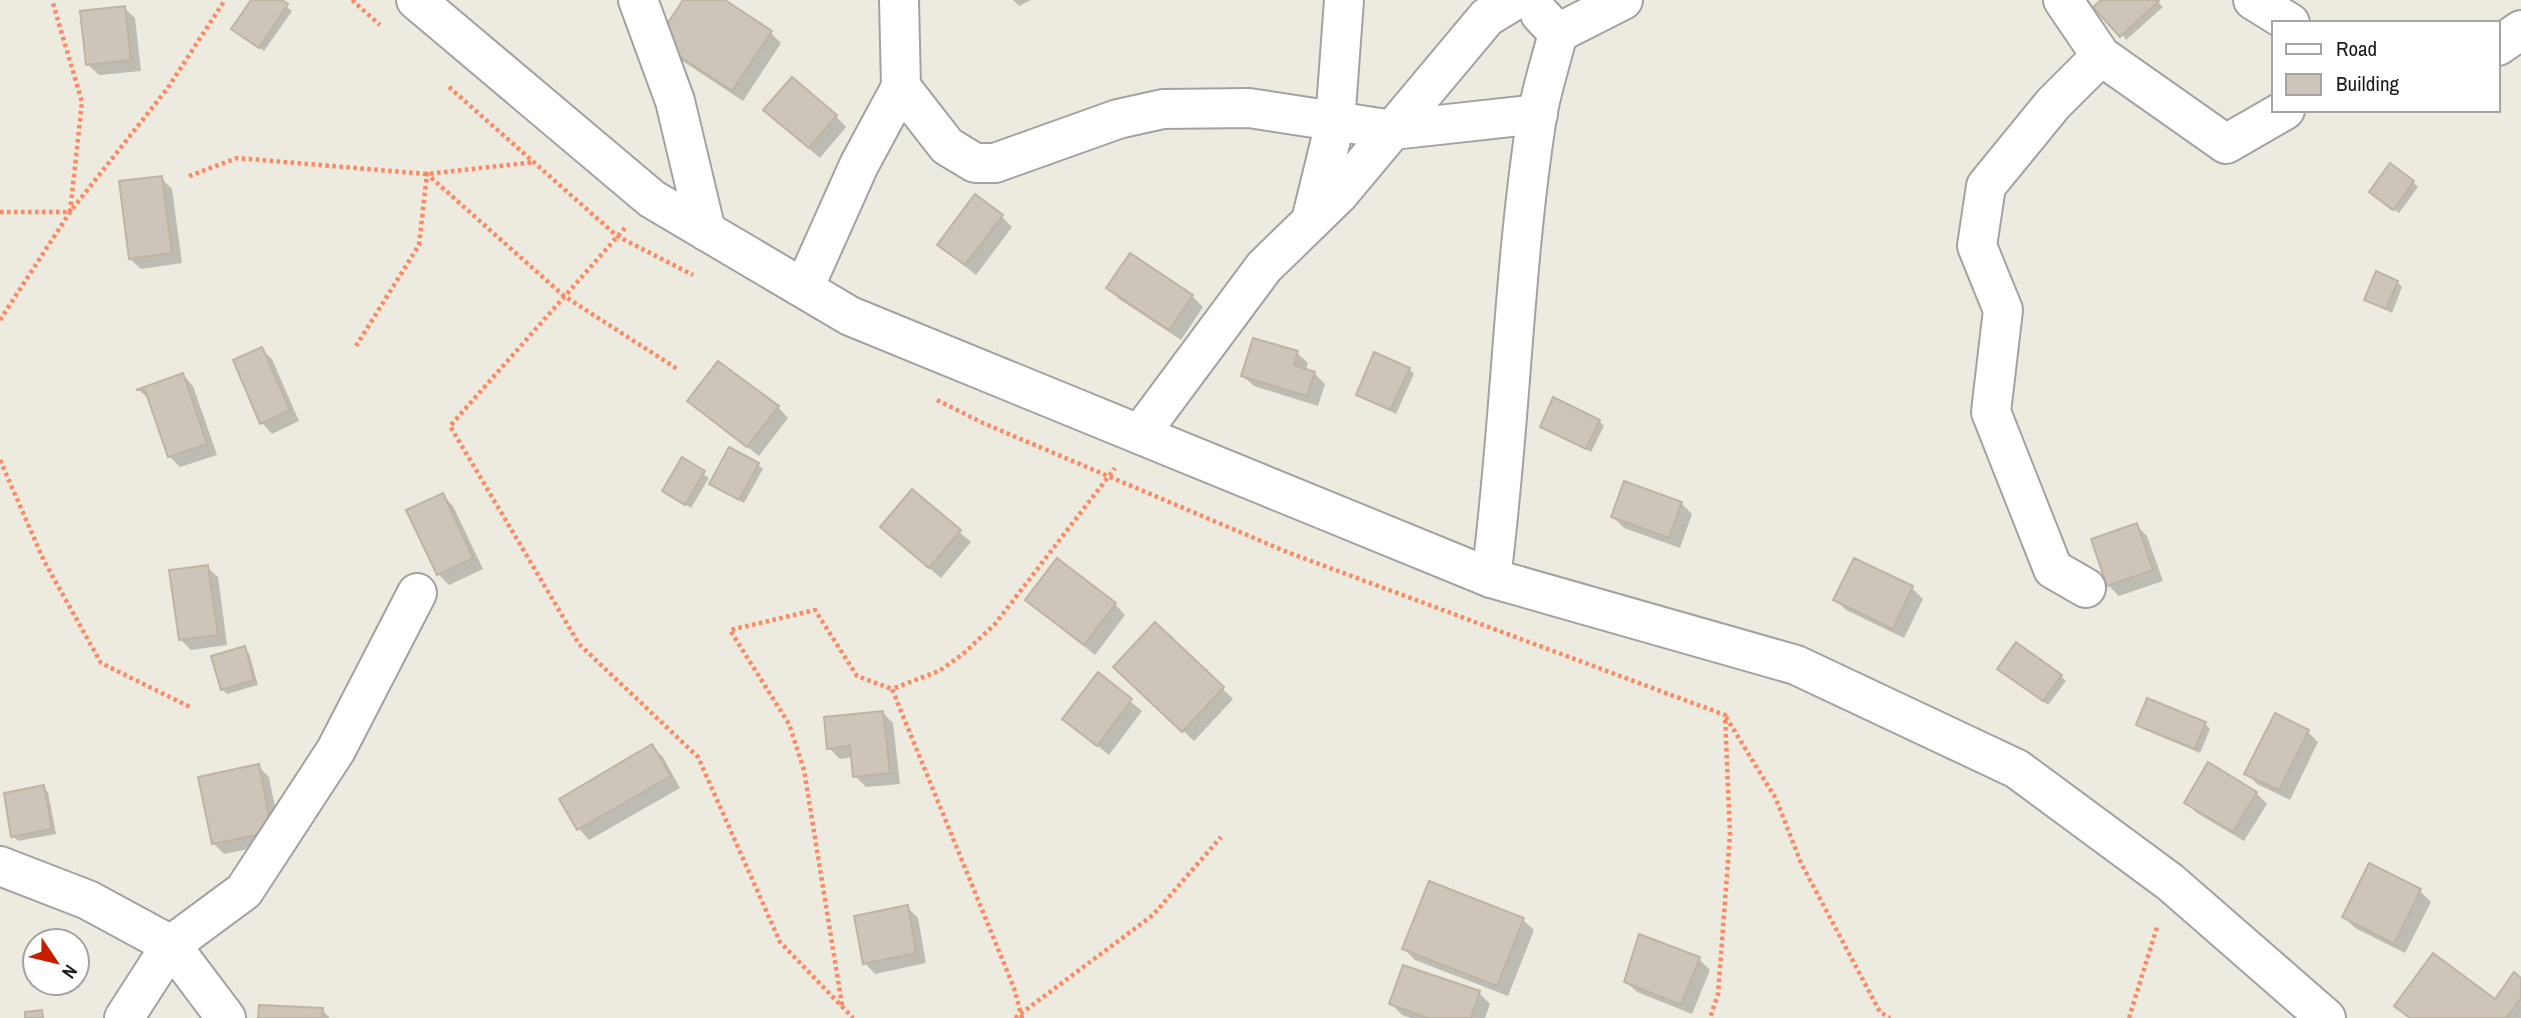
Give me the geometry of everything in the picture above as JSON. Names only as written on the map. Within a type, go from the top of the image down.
[{"type":"street","points":[[416,0],[652,199],[850,316],[1491,578],[1796,665],[2017,769],[2170,882],[2326,1018]]},
{"type":"street","points":[[638,0],[675,101],[706,231]]},
{"type":"street","points":[[804,288],[859,166],[901,87],[899,0]]},
{"type":"street","points":[[1311,221],[1335,122],[1344,0]]},
{"type":"street","points":[[1140,434],[1264,268],[1338,195],[1487,17],[1515,0]]},
{"type":"street","points":[[1534,0],[1537,12],[1558,33]]},
{"type":"street","points":[[1491,578],[1502,494],[1515,308],[1538,114],[1558,33],[1623,0]]},
{"type":"street","points":[[2063,0],[2101,56],[2226,144],[2282,112]]},
{"type":"street","points":[[2253,0],[2287,21]]},
{"type":"street","points":[[2500,45],[2521,30]]},
{"type":"street","points":[[2085,588],[2053,569],[1991,412],[2003,310],[1977,246],[1986,186],[2053,104],[2101,56]]},
{"type":"street","points":[[901,87],[947,146],[975,163],[995,163],[1118,119],[1163,109],[1249,108],[1393,130],[1538,114]]},
{"type":"street","points":[[124,1018],[171,945],[244,891],[336,750],[417,593]]},
{"type":"street","points":[[0,866],[88,900],[171,945],[226,1018]]},
{"type":"path","points":[[52,0],[82,102],[70,212]]},
{"type":"path","points":[[0,320],[70,212],[167,89],[225,0]]},
{"type":"path","points":[[352,0],[382,27]]},
{"type":"path","points":[[443,81],[617,236],[702,280]]},
{"type":"path","points":[[189,176],[237,158],[428,174],[534,163],[589,145]]},
{"type":"path","points":[[428,174],[564,296],[679,370]]},
{"type":"path","points":[[356,346],[419,245],[428,174]]},
{"type":"path","points":[[652,199],[450,426],[579,645],[698,757],[780,942],[853,1018]]},
{"type":"path","points":[[0,212],[70,212]]},
{"type":"path","points":[[934,398],[983,423],[1287,552],[1725,715],[1776,799],[1801,863],[1880,1012],[1890,1018]]},
{"type":"path","points":[[0,460],[44,561],[101,663],[190,707]]},
{"type":"path","points":[[842,1006],[804,771],[789,723],[730,630],[816,610],[857,676],[892,689],[939,671],[971,647],[1003,614],[1108,477]]},
{"type":"path","points":[[892,689],[1014,988],[1020,1017],[1153,915],[1221,837]]},
{"type":"path","points":[[1710,1018],[1718,994],[1730,835],[1725,715]]},
{"type":"path","points":[[2129,1018],[2170,882]]},
{"type":"building","points":[[251,0],[282,0],[288,4],[259,48],[231,29]]},
{"type":"building","points":[[683,0],[725,0],[772,31],[732,91],[656,41]]},
{"type":"building","points":[[2101,0],[2159,1],[2120,37],[2093,7]]},
{"type":"building","points":[[125,6],[131,60],[86,65],[80,11]]},
{"type":"building","points":[[792,77],[837,115],[809,148],[763,110]]},
{"type":"building","points":[[2390,163],[2414,181],[2393,210],[2369,192]]},
{"type":"building","points":[[162,176],[172,253],[129,259],[119,181]]},
{"type":"building","points":[[975,194],[1003,215],[965,265],[937,245]]},
{"type":"building","points":[[1130,253],[1193,295],[1169,330],[1106,288]]},
{"type":"building","points":[[2376,271],[2398,281],[2386,309],[2364,300]]},
{"type":"building","points":[[1253,338],[1298,351],[1294,365],[1315,372],[1307,396],[1241,376]]},
{"type":"building","points":[[262,347],[290,410],[260,424],[233,360]]},
{"type":"building","points":[[1374,352],[1410,368],[1390,410],[1356,395]]},
{"type":"building","points":[[718,361],[779,406],[747,447],[687,401]]},
{"type":"building","points":[[183,373],[207,444],[168,457],[145,390],[136,390]]},
{"type":"building","points":[[1553,397],[1600,420],[1586,449],[1540,427]]},
{"type":"building","points":[[729,447],[759,463],[739,500],[709,484]]},
{"type":"building","points":[[682,457],[705,471],[685,505],[662,491]]},
{"type":"building","points":[[1624,481],[1682,502],[1669,538],[1611,517]]},
{"type":"building","points":[[912,489],[961,530],[929,568],[880,527]]},
{"type":"building","points":[[443,493],[473,558],[437,575],[406,510]]},
{"type":"building","points":[[2137,523],[2153,570],[2107,586],[2091,539]]},
{"type":"building","points":[[1057,558],[1116,603],[1084,645],[1025,600]]},
{"type":"building","points":[[1854,558],[1913,586],[1893,629],[1833,600]]},
{"type":"building","points":[[208,565],[218,635],[179,640],[169,570]]},
{"type":"building","points":[[1155,622],[1224,687],[1182,732],[1113,667]]},
{"type":"building","points":[[2016,642],[2062,675],[2043,701],[1997,669]]},
{"type":"building","points":[[245,646],[254,680],[221,690],[211,656]]},
{"type":"building","points":[[1098,672],[1132,699],[1097,746],[1062,719]]},
{"type":"building","points":[[2147,698],[2206,722],[2195,749],[2136,725]]},
{"type":"building","points":[[883,711],[890,773],[853,777],[850,746],[827,749],[824,717]]},
{"type":"building","points":[[2275,713],[2309,730],[2279,790],[2244,774]]},
{"type":"building","points":[[652,744],[671,776],[577,830],[559,799]]},
{"type":"building","points":[[2208,762],[2257,792],[2233,832],[2184,803]]},
{"type":"building","points":[[259,764],[272,832],[212,844],[198,777]]},
{"type":"building","points":[[44,785],[52,829],[11,837],[4,793]]},
{"type":"building","points":[[2369,863],[2421,889],[2394,944],[2342,917]]},
{"type":"building","points":[[1429,881],[1524,918],[1497,986],[1402,949]]},
{"type":"building","points":[[908,905],[916,953],[863,964],[854,916]]},
{"type":"building","points":[[1639,934],[1700,957],[1681,1005],[1624,982]]},
{"type":"building","points":[[2433,953],[2495,999],[2514,972],[2521,978],[2521,998],[2506,1018],[2410,1018],[2394,1006]]},
{"type":"building","points":[[1403,965],[1480,991],[1471,1018],[1428,1018],[1389,1004]]},
{"type":"building","points":[[259,1005],[323,1008],[322,1018],[258,1018]]},
{"type":"building","points":[[42,1010],[43,1018],[25,1018],[25,1012]]}]
